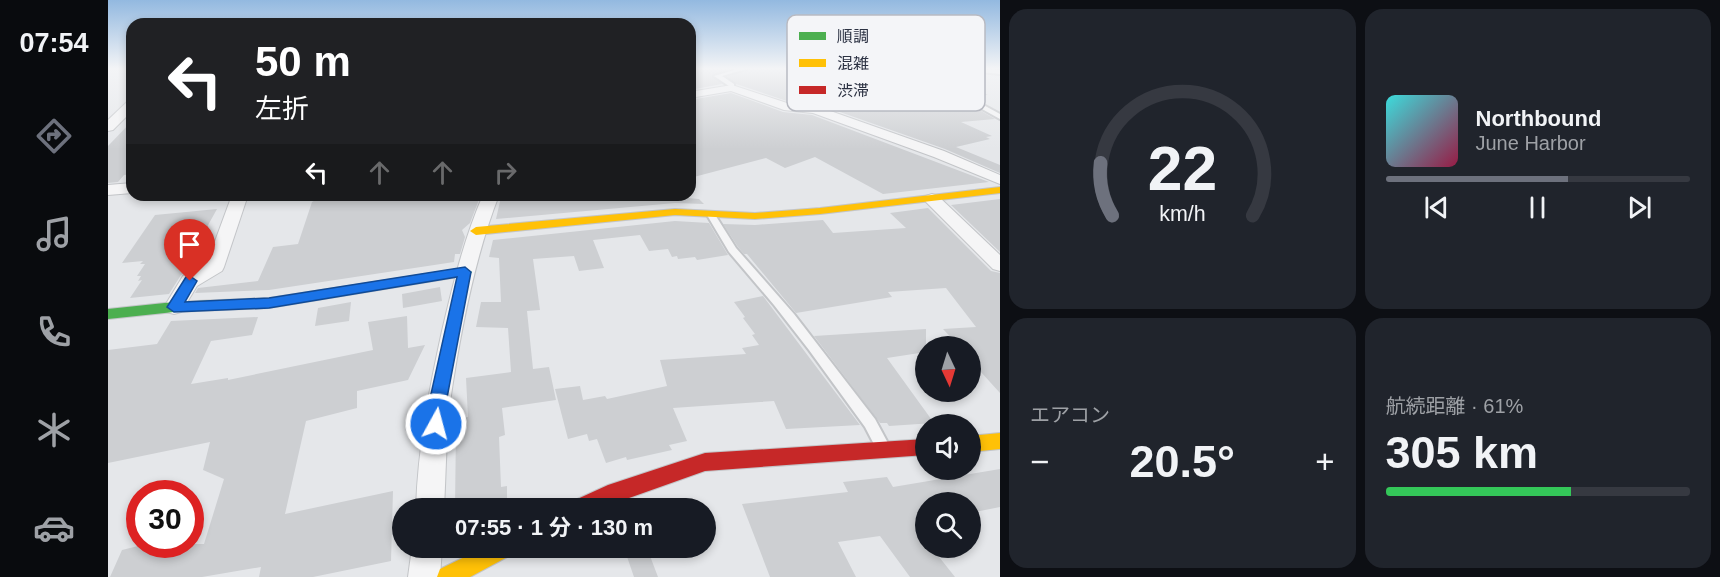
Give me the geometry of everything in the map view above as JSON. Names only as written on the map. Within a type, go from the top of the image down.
[{"type":"street","points":[[755,96],[787,107]]},
{"type":"street","points":[[108,107],[126,106]]},
{"type":"street","points":[[108,127],[126,110]]},
{"type":"street","points":[[818,111],[939,154],[1000,180]]},
{"type":"street","points":[[108,190],[126,188]]},
{"type":"street","points":[[476,231],[665,212],[755,216],[820,211],[1000,190]]},
{"type":"street","points":[[932,199],[1000,265]]},
{"type":"street","points":[[174,307],[190,281],[215,267],[238,201]]},
{"type":"street","points":[[431,498],[438,403],[465,272],[476,231],[488,201]]},
{"type":"street","points":[[108,314],[174,307],[269,303],[465,272]]},
{"type":"street","points":[[981,443],[1000,441]]},
{"type":"street","points":[[602,498],[705,462],[915,448]]},
{"type":"street","points":[[424,577],[426,558]]},
{"type":"street","points":[[448,577],[485,558]]},
{"type":"lane","points":[[985,109],[1000,117]]},
{"type":"lane","points":[[711,215],[737,256],[778,302],[870,423],[885,450]]},
{"type":"building","points":[[739,96],[783,112],[812,115],[989,182],[883,194],[815,157],[785,168],[766,158],[696,176],[696,99]]},
{"type":"building","points":[[772,96],[787,96],[787,101]]},
{"type":"building","points":[[837,111],[981,111],[995,119],[961,122],[992,136],[986,137],[990,139],[956,147],[1000,165],[1000,173],[945,149]]},
{"type":"building","points":[[126,127],[126,175],[118,182],[108,183],[108,146]]},
{"type":"building","points":[[696,199],[704,204],[675,203],[496,219],[500,201],[696,201]]},
{"type":"building","points":[[1000,199],[1000,252],[951,205]]},
{"type":"building","points":[[478,201],[470,223],[462,230],[465,237],[460,254],[455,254],[454,262],[269,290],[195,293],[198,288],[258,281],[273,247],[298,244],[312,202]]},
{"type":"building","points":[[928,208],[991,271],[1000,273],[1000,393],[981,372],[981,336],[950,336],[943,329],[976,327],[946,288],[888,292],[892,297],[796,313],[747,254],[744,254],[738,247],[723,224],[755,225],[823,220],[833,233],[906,228],[890,213]]},
{"type":"building","points":[[217,209],[191,256],[194,256],[186,272],[181,275],[169,294],[130,298],[142,280],[138,281],[141,276],[137,276],[145,264],[140,264],[143,261],[122,263],[155,215]]},
{"type":"building","points":[[675,221],[709,223],[728,255],[697,260],[695,257],[678,259],[677,256],[672,257],[668,249],[649,251],[640,235],[593,240],[604,268],[579,271],[574,256],[533,259],[540,310],[527,311],[533,369],[549,367],[556,400],[502,408],[505,435],[499,437],[501,487],[507,486],[507,498],[455,498],[456,428],[458,419],[468,417],[466,378],[511,372],[508,328],[476,327],[481,302],[501,302],[499,258],[489,257],[493,240]]},
{"type":"building","points":[[440,287],[442,301],[403,308],[402,294]]},
{"type":"building","points":[[763,296],[860,425],[786,429],[774,401],[673,408],[687,441],[669,445],[672,450],[627,460],[626,457],[606,463],[597,439],[589,441],[587,434],[568,439],[555,389],[580,386],[583,400],[605,396],[607,399],[667,386],[660,360],[746,354],[742,348],[759,345],[752,335],[755,334],[734,302]]},
{"type":"building","points":[[351,302],[349,321],[315,326],[318,308]]},
{"type":"building","points":[[407,316],[408,348],[425,345],[408,380],[357,391],[357,408],[306,421],[285,514],[393,491],[391,561],[313,577],[259,577],[261,567],[202,577],[110,577],[122,550],[126,549],[126,558],[204,558],[204,544],[224,479],[203,470],[210,442],[108,463],[108,350],[157,344],[171,321],[258,317],[252,335],[211,341],[191,384],[228,378],[228,380],[373,350],[368,322]]},
{"type":"building","points":[[926,329],[926,336],[915,336],[915,354],[887,358],[915,397],[915,402],[919,402],[927,414],[915,414],[915,424],[889,426],[887,423],[880,423],[814,336]]},
{"type":"building","points":[[1000,469],[1000,507],[981,511],[981,492],[915,492],[915,558],[940,558],[955,577],[910,577],[880,536],[838,542],[856,577],[770,577],[742,504],[848,492],[843,482],[887,477],[893,487],[935,480],[981,480],[981,472]]},
{"type":"building","points":[[627,558],[651,558],[658,577],[634,577]]},
{"type":"traffic: fast","points":[[108,314],[174,307],[269,303],[465,272]]},
{"type":"traffic: slow","points":[[476,231],[675,212],[755,216],[820,211],[1000,190]]},
{"type":"traffic: slow","points":[[981,443],[1000,441]]},
{"type":"traffic: slow","points":[[448,577],[485,558]]},
{"type":"traffic: jam","points":[[602,498],[705,462],[915,448]]},
{"type":"route","points":[[190,281],[174,307],[269,303],[465,272],[438,403],[436,424]]}]
